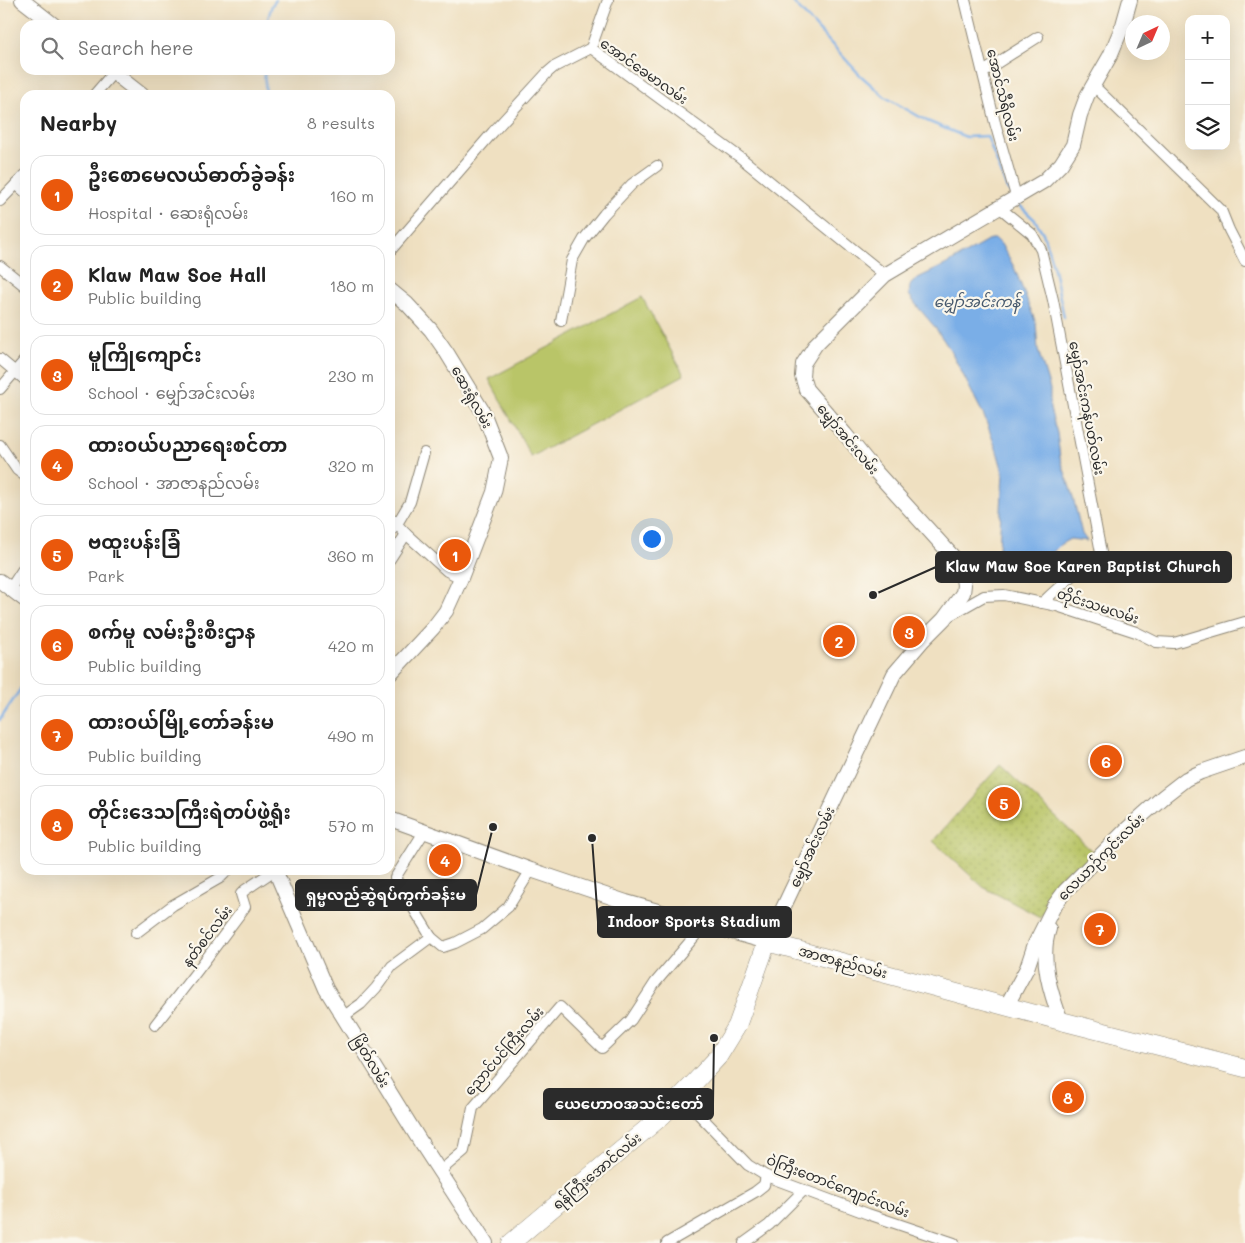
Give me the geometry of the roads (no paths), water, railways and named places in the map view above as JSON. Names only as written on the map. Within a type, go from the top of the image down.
[{"type":"highway","name":"အာဇာနည်လမ်း","points":[[767,942],[1245,1068]]},
{"type":"highway","name":"ရန်ကြီးအောင်လမ်း","points":[[511,1243],[663,1115],[718,1057],[737,1026],[767,942]]},
{"type":"street","points":[[22,0],[48,20]]},
{"type":"street","points":[[591,48],[608,0]]},
{"type":"street","name":"အောင်သီရိလမ်း","points":[[965,0],[995,123],[1016,196]]},
{"type":"street","name":"မျှော်အင်းလမ်း","points":[[767,942],[894,674],[944,619],[963,593],[964,585],[962,572],[955,559],[876,472],[806,389],[802,376],[803,364],[816,344],[885,275],[1044,181],[1061,164],[1073,145],[1080,115],[1093,85],[1110,56],[1123,25],[1130,0]]},
{"type":"street","points":[[982,72],[1038,37]]},
{"type":"street","name":"အောင်ခေမာလမ်း","points":[[395,245],[546,73],[591,48],[741,158],[885,275]]},
{"type":"street","points":[[98,90],[109,75]]},
{"type":"street","points":[[117,75],[136,90]]},
{"type":"street","points":[[1093,85],[1221,210],[1245,261]]},
{"type":"street","points":[[562,321],[572,260],[584,239],[632,184],[657,166]]},
{"type":"street","points":[[0,201],[20,180]]},
{"type":"street","points":[[16,184],[20,188]]},
{"type":"street","name":"မျှော်အင်းကန်ပတ်လမ်း","points":[[999,207],[1032,234],[1041,250],[1053,300],[1102,558],[1092,562],[1059,586],[1042,603]]},
{"type":"street","points":[[0,266],[20,282]]},
{"type":"street","name":"ဆေးရုံလမ်း","points":[[395,294],[431,330],[447,353],[483,412],[501,458],[494,492],[461,578],[446,611],[433,628],[395,669]]},
{"type":"street","points":[[0,359],[20,376]]},
{"type":"street","points":[[0,389],[20,366]]},
{"type":"street","points":[[0,445],[20,472]]},
{"type":"street","points":[[395,521],[410,502],[424,453]]},
{"type":"street","points":[[395,527],[406,534],[447,572],[461,578]]},
{"type":"street","points":[[395,551],[406,534]]},
{"type":"street","points":[[20,571],[5,585],[20,596]]},
{"type":"street","name":"တိုင်းသမလမ်း","points":[[944,619],[984,596],[1004,595],[1057,606],[1136,632],[1156,642],[1174,643],[1245,622]]},
{"type":"street","name":"လေယာဉ်ကွင်းလမ်း","points":[[1007,1006],[1027,968],[1035,944],[1054,906],[1065,891],[1127,829],[1186,779],[1200,772],[1245,757]]},
{"type":"street","name":"လေယာဉ်ကွင်းလမ်း","points":[[1061,1021],[1052,998],[1047,972],[1045,944],[1050,926],[1059,909],[1070,894],[1124,842],[1183,790],[1216,774],[1245,765]]},
{"type":"street","name":"အာဇာနည်လမ်း","points":[[395,821],[626,902],[767,942]]},
{"type":"street","points":[[424,832],[395,878],[431,936],[443,947],[482,929],[508,907],[531,870]]},
{"type":"street","points":[[136,934],[173,905],[223,875]]},
{"type":"street","name":"နတ်စင်လမ်း","points":[[155,1025],[246,907],[241,894],[268,875]]},
{"type":"street","name":"မြိတ်လမ်း","points":[[277,875],[326,989],[439,1172],[486,1243]]},
{"type":"street","name":"ညောင်ပင်ကြီးလမ်း","points":[[439,1172],[464,1151],[473,1108],[560,1006],[602,1048],[630,1020],[655,983],[705,924]]},
{"type":"street","points":[[344,1016],[362,1004],[392,966],[431,936]]},
{"type":"street","points":[[1027,968],[1047,972]]},
{"type":"street","name":"ဝဲကြီးတောင်ကျောင်းလမ်း","points":[[681,1096],[748,1165],[766,1176],[868,1214],[954,1243]]},
{"type":"street","points":[[667,1243],[755,1192],[764,1185],[766,1176]]},
{"type":"street","points":[[744,1243],[769,1225],[804,1190]]},
{"type":"water","name":"မျှော်အင်းကန်","points":[[991,239],[996,239],[1001,244],[1014,267],[1036,323],[1038,350],[1050,389],[1050,409],[1057,433],[1060,457],[1073,497],[1082,534],[1087,541],[1070,539],[1039,562],[1021,567],[1009,562],[999,549],[1003,472],[984,416],[951,351],[909,295],[910,285],[918,278]]},
{"type":"waterway","points":[[268,20],[272,5],[276,0]]},
{"type":"waterway","points":[[791,0],[860,75],[885,97],[927,121],[966,137],[987,136],[1007,189],[1012,195]]},
{"type":"waterway","points":[[264,75],[266,90]]},
{"type":"waterway","points":[[1016,202],[1035,220],[1043,233],[1054,269],[1064,317]]},
{"type":"waterway","points":[[0,720],[20,690]]},
{"type":"place","name":"ဦးစောမေလယ်ဓာတ်ခွဲခန်း","points":[[455,555]]},
{"type":"place","name":"Klaw Maw Soe Karen Baptist Church","points":[[873,595]]},
{"type":"place","name":"မူကြိုကျောင်း","points":[[909,632]]},
{"type":"place","name":"Klaw Maw Soe Hall","points":[[839,641]]},
{"type":"place","name":"စက်မူ လမ်းဦးစီးဌာန","points":[[1106,761]]},
{"type":"place","name":"ဗထူးပန်းခြံ","points":[[1004,803]]},
{"type":"place","name":"ရှမ္မလည်ဆွဲရပ်ကွက်ခန်းမ","points":[[493,827]]},
{"type":"place","name":"Indoor Sports Stadium","points":[[592,838]]},
{"type":"place","name":"ထားဝယ်ပညာရေးစင်တာ","points":[[445,860]]},
{"type":"place","name":"ထားဝယ်မြို့တော်ခန်းမ","points":[[1100,929]]},
{"type":"place","name":"ယေဟောဝအသင်းတော်","points":[[714,1038]]},
{"type":"place","name":"တိုင်းဒေသကြီးရဲတပ်ဖွဲ့ရုံး","points":[[1068,1097]]}]
